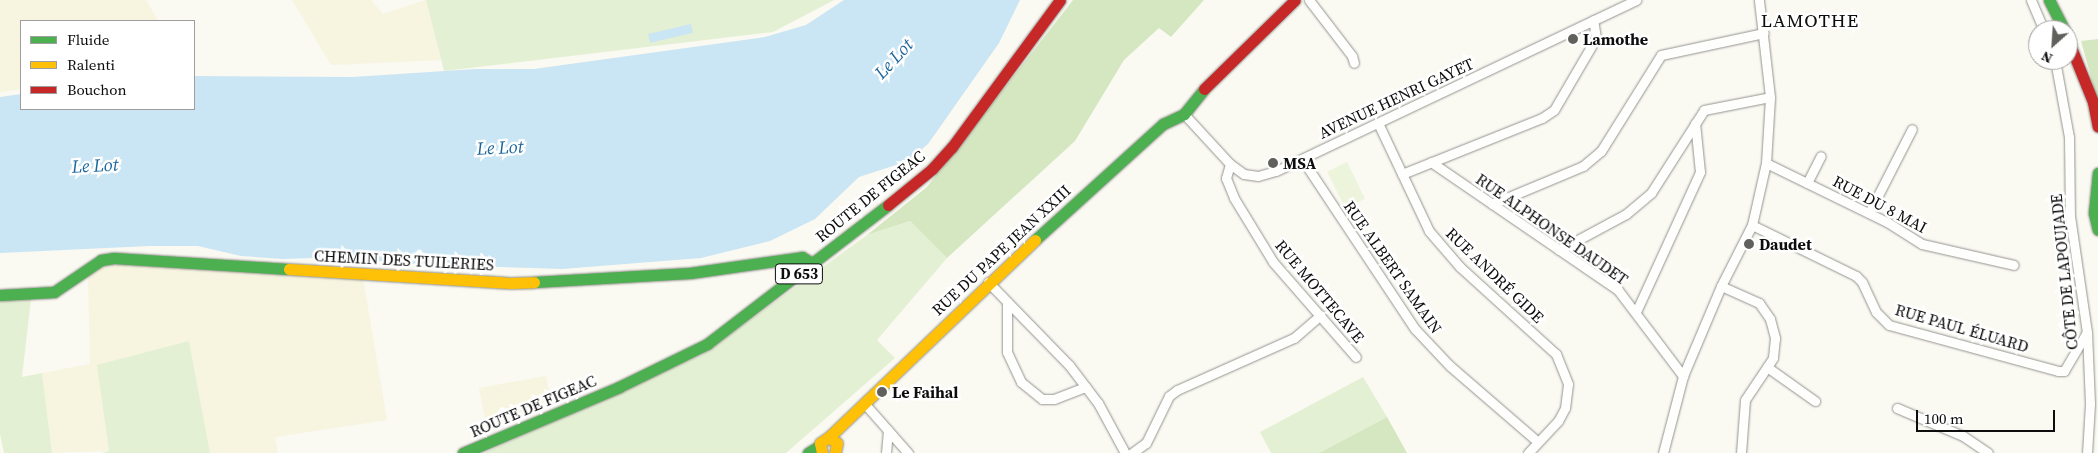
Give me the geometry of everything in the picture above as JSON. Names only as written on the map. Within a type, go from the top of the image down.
[{"type":"street","name":"ROUTE DE FIGEAC","points":[[463,453],[619,387],[707,344],[813,264],[932,169],[952,147],[1060,0]]},
{"type":"street","points":[[1184,114],[1193,99],[1295,0]]},
{"type":"street","points":[[1309,0],[1352,56],[1354,63]]},
{"type":"street","name":"AVENUE HENRI GAYET","points":[[1184,114],[1230,164],[1244,174],[1258,176],[1302,158],[1636,0]]},
{"type":"street","points":[[1663,453],[1683,376],[1721,286],[1752,225],[1766,163],[1770,97],[1759,0]]},
{"type":"street","points":[[2031,0],[2040,20]]},
{"type":"street","points":[[2049,0],[2059,20]]},
{"type":"street","points":[[1402,174],[1542,118],[1554,110],[1596,38],[1594,20]]},
{"type":"street","points":[[1492,204],[1583,166],[1600,151],[1661,55],[1764,34]]},
{"type":"street","points":[[2078,65],[2093,102],[2098,128]]},
{"type":"street","name":"CÔTE DE LAPOUJADE","points":[[2057,70],[2070,137],[2070,216],[2087,332],[2090,404],[2086,453]]},
{"type":"street","points":[[1559,250],[1626,214],[1651,193],[1704,110],[1770,97]]},
{"type":"street","name":"RUE DU PAPE JEAN XXIII","points":[[820,449],[821,440],[835,448],[847,419],[988,282],[1163,124],[1184,114]]},
{"type":"street","name":"RUE ANDRÉ GIDE","points":[[1378,122],[1429,232],[1460,267],[1556,354],[1568,384],[1565,408],[1528,453]]},
{"type":"street","points":[[1636,312],[1700,172],[1696,123]]},
{"type":"street","points":[[1869,213],[1912,129]]},
{"type":"street","points":[[1807,183],[1821,156]]},
{"type":"street","name":"RUE ALBERT SAMAIN","points":[[1302,158],[1415,329],[1450,366],[1538,442]]},
{"type":"street","name":"RUE ALPHONSE DAUDET","points":[[1431,162],[1618,290],[1683,376]]},
{"type":"street","name":"RUE DU 8 MAI","points":[[1766,163],[1869,213],[1922,244],[2014,265]]},
{"type":"street","name":"RUE MOTTECAVE","points":[[1230,164],[1226,178],[1234,198],[1273,262],[1356,357]]},
{"type":"street","points":[[2098,173],[2094,213],[2098,230]]},
{"type":"street","name":"RUE PAUL ÉLUARD","points":[[1752,225],[1856,276],[1862,282],[1876,312],[1890,325],[2058,372],[2064,371],[2082,336],[2087,332]]},
{"type":"street","name":"CHEMIN DES TUILERIES","points":[[0,296],[54,292],[101,260],[114,258],[510,282],[690,274],[802,257],[813,264]]},
{"type":"street","points":[[988,282],[1069,365],[1086,387],[1125,453]]},
{"type":"street","points":[[1721,286],[1759,303],[1770,319],[1776,338],[1773,358],[1745,400],[1741,453]]},
{"type":"street","points":[[1007,302],[1007,352],[1021,382],[1042,399],[1054,399],[1086,387]]},
{"type":"street","points":[[1132,453],[1146,443],[1169,396],[1177,390],[1294,338],[1320,315]]},
{"type":"street","points":[[1767,367],[1815,401]]},
{"type":"street","points":[[864,403],[908,453]]},
{"type":"street","points":[[1897,408],[1964,436],[1988,453]]},
{"type":"street","points":[[886,453],[888,430]]},
{"type":"street","points":[[808,453],[820,449]]},
{"type":"shaded area","points":[[0,0],[146,0],[157,20],[20,20],[20,89],[0,92]]},
{"type":"shaded area","points":[[292,0],[371,0],[383,14],[426,0],[441,60],[331,65]]},
{"type":"shaded area","points":[[122,263],[363,278],[387,420],[275,437],[278,453],[210,453],[189,341],[109,451],[52,453],[42,373],[90,364],[88,274],[103,266]]},
{"type":"shaded area","points":[[546,376],[551,402],[487,430],[479,388]]},
{"type":"green space","points":[[426,0],[834,0],[773,32],[444,71]]},
{"type":"green space","points":[[1073,0],[1204,0],[1171,37],[1159,28],[1124,60],[1075,141],[947,258],[910,221],[867,235],[927,187]]},
{"type":"green space","points":[[2098,39],[2098,102],[2081,41]]},
{"type":"green space","points":[[1347,162],[1365,199],[1345,208],[1327,172]]},
{"type":"green space","points":[[910,221],[947,258],[877,340],[895,358],[786,453],[484,453],[702,355],[867,235]]},
{"type":"green space","points":[[31,299],[22,377],[42,373],[52,453],[4,453],[0,434],[0,300]]},
{"type":"green space","points":[[189,341],[210,453],[101,453],[109,451],[97,365]]},
{"type":"green space","points":[[1363,377],[1387,417],[1319,453],[1271,453],[1260,432]]},
{"type":"green space","points":[[1387,417],[1407,453],[1319,453]]},
{"type":"water","name":"Le Lot","points":[[844,0],[1020,0],[999,43],[928,144],[908,161],[859,177],[815,219],[770,241],[701,258],[562,269],[410,264],[341,257],[283,259],[241,256],[198,246],[149,246],[0,253],[0,97],[20,94],[20,110],[195,110],[195,76],[353,77],[476,69],[534,69],[765,37],[806,25]]},
{"type":"water","points":[[691,24],[693,33],[650,43],[648,34]]},
{"type":"traffic: fast","points":[[2049,0],[2059,20]]},
{"type":"traffic: fast","points":[[1035,240],[1163,124],[1184,114],[1204,89]]},
{"type":"traffic: fast","points":[[2098,173],[2094,213],[2098,230]]},
{"type":"traffic: fast","points":[[463,453],[619,387],[707,344],[888,205]]},
{"type":"traffic: fast","points":[[534,282],[690,273],[802,257],[813,264]]},
{"type":"traffic: fast","points":[[0,295],[54,292],[101,260],[114,258],[289,269]]},
{"type":"traffic: fast","points":[[808,453],[819,446]]},
{"type":"traffic: slow","points":[[829,437],[1035,240]]},
{"type":"traffic: slow","points":[[289,269],[510,283],[534,282]]},
{"type":"traffic: slow","points":[[822,453],[820,443],[829,437],[837,443],[835,453]]},
{"type":"traffic: jam","points":[[888,205],[932,169],[952,147],[1060,0]]},
{"type":"traffic: jam","points":[[1204,89],[1295,0]]},
{"type":"traffic: jam","points":[[2078,65],[2093,102],[2098,127]]},
{"type":"place","name":"Lamothe","points":[[1573,39]]},
{"type":"place","name":"MSA","points":[[1273,163]]},
{"type":"place","name":"Daudet","points":[[1749,244]]},
{"type":"place","name":"Le Faihal","points":[[882,392]]},
{"type":"district","name":"LAMOTHE","points":[[1810,21]]}]
